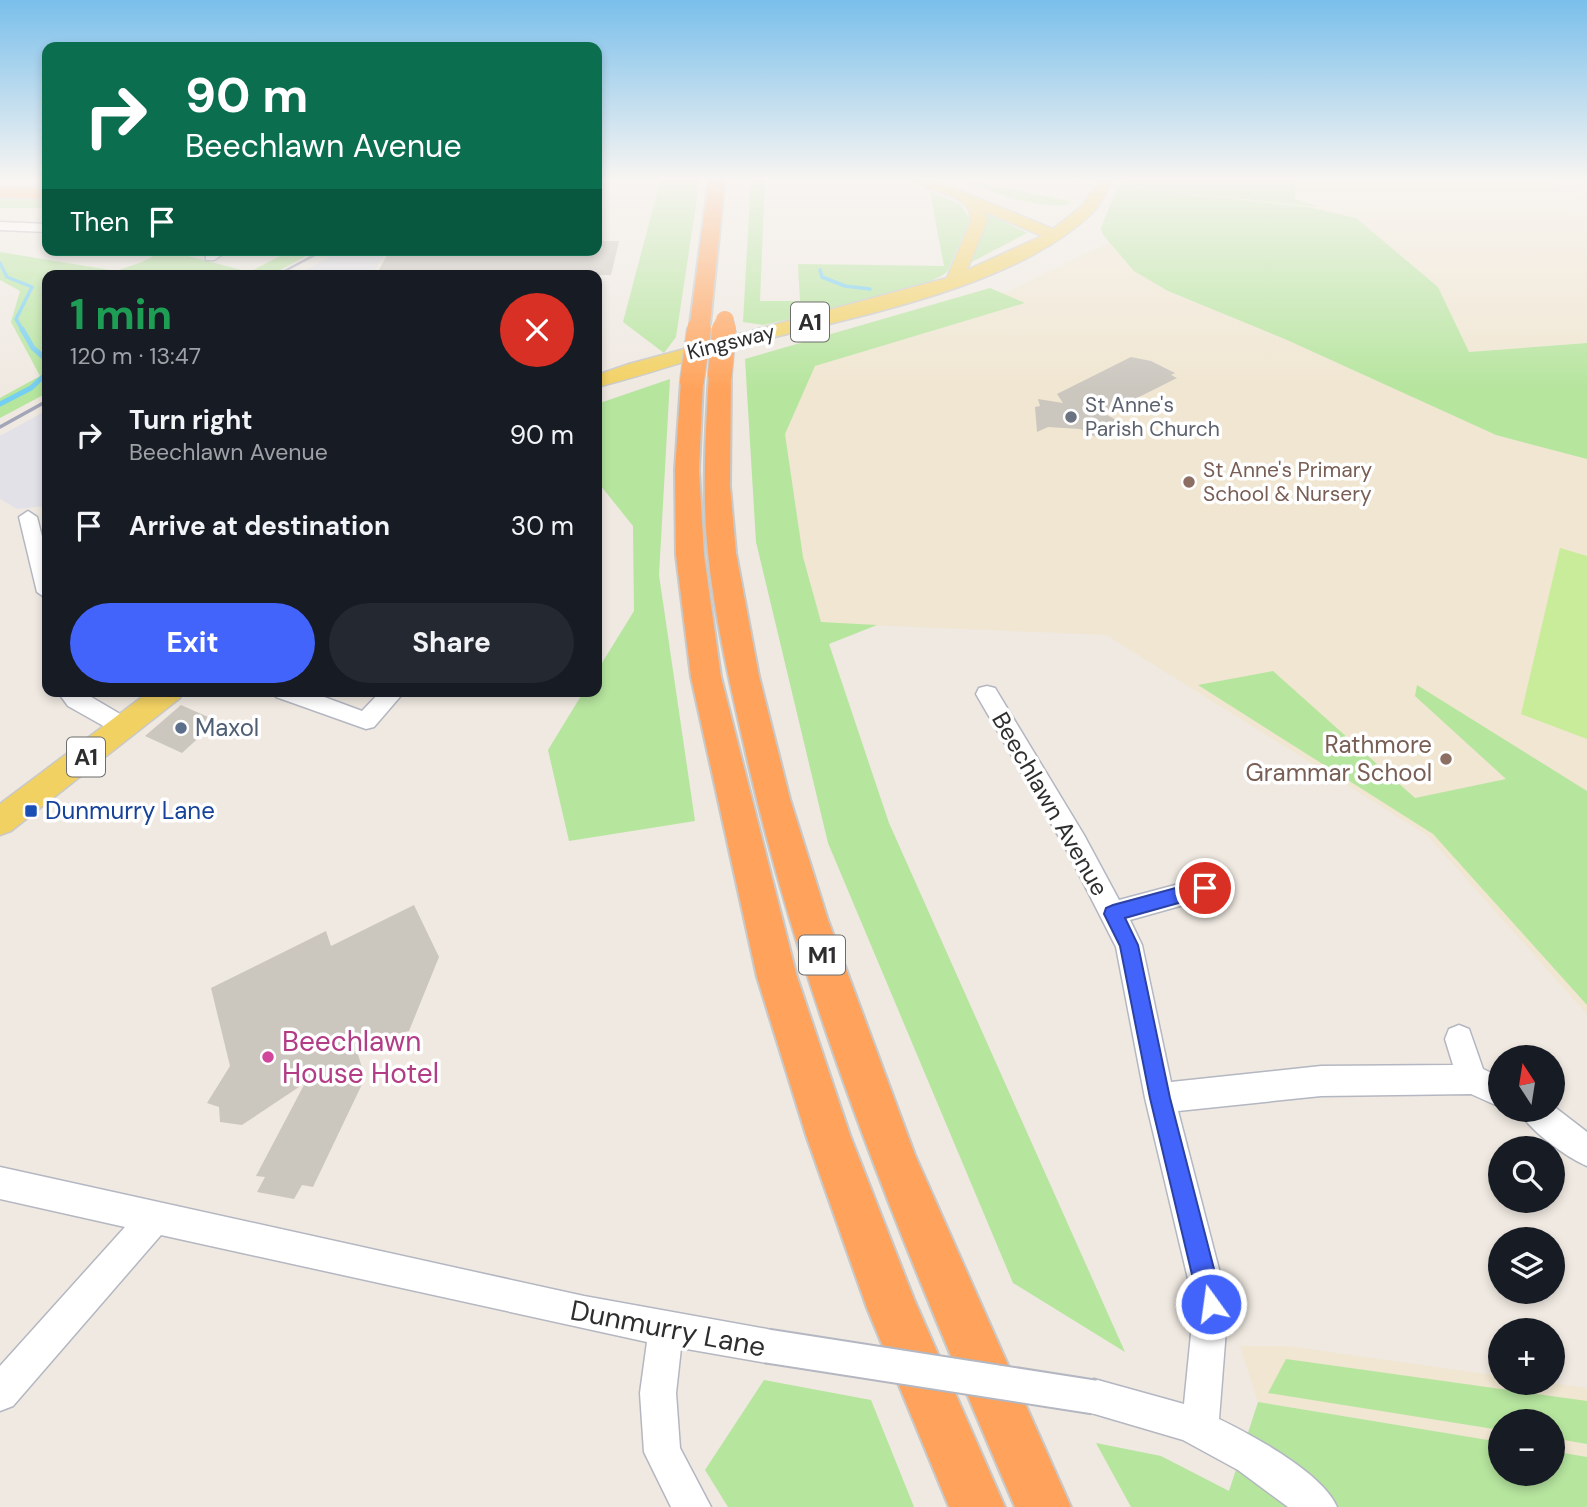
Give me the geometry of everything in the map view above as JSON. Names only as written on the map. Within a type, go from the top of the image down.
[{"type":"highway","name":"M1","points":[[709,248],[700,324],[722,551],[745,681],[774,805],[824,961],[895,1165],[1043,1507]]},
{"type":"highway","name":"M1","points":[[725,313],[706,377],[687,470],[690,555],[699,625],[730,786],[777,977],[828,1135],[888,1296],[977,1507]]},
{"type":"main road","points":[[954,281],[968,248]]},
{"type":"main road","name":"Kingsway","points":[[602,379],[664,359],[881,304],[954,281],[982,271],[1017,248]]},
{"type":"main road","name":"A1","points":[[0,821],[162,697]]},
{"type":"street","points":[[28,517],[42,572]]},
{"type":"street","name":"Beechlawn Avenue","points":[[987,694],[1075,842],[1129,945],[1160,1098],[1211,1304],[1200,1430]]},
{"type":"street","points":[[73,697],[124,727]]},
{"type":"street","points":[[300,697],[366,721],[388,697]]},
{"type":"street","name":"Beechlawn Avenue","points":[[1113,914],[1205,888]]},
{"type":"street","points":[[1459,1039],[1472,1079]]},
{"type":"street","points":[[1160,1098],[1321,1081],[1472,1079],[1488,1086]]},
{"type":"street","points":[[1550,1122],[1587,1151]]},
{"type":"street","name":"Dunmurry Lane","points":[[0,1183],[666,1330],[1094,1397],[1176,1418],[1247,1454],[1318,1507]]},
{"type":"street","points":[[0,1393],[154,1219]]},
{"type":"street","points":[[666,1330],[658,1393],[662,1452],[692,1507]]},
{"type":"shaded area","name":"St Anne's Primary School & Nursery","points":[[1096,248],[1114,248],[1134,271],[1168,291],[1287,340],[1496,435],[1587,459],[1587,1014],[1427,835],[1106,635],[821,623],[803,557],[785,434],[782,355],[1010,291]]},
{"type":"shaded area","points":[[1392,248],[1587,248],[1587,343],[1469,352],[1438,287]]},
{"type":"shaded area","points":[[331,256],[383,256],[375,270],[306,270]]},
{"type":"shaded area","points":[[42,413],[42,506],[17,509],[0,499],[0,436]]},
{"type":"shaded area","points":[[1240,1346],[1287,1346],[1488,1374],[1488,1395],[1565,1395],[1565,1385],[1587,1388],[1587,1457],[1565,1453],[1565,1409],[1488,1409],[1488,1440],[1258,1402]]},
{"type":"green space","points":[[642,248],[689,248],[676,337],[664,353],[623,322]]},
{"type":"green space","points":[[747,248],[762,248],[760,301],[800,301],[798,264],[944,266],[941,248],[958,248],[948,271],[915,287],[764,325],[743,322]]},
{"type":"green space","points":[[974,248],[998,248],[968,264]]},
{"type":"green space","points":[[1114,248],[1392,248],[1438,287],[1469,352],[1587,343],[1587,459],[1496,435],[1287,340],[1168,291],[1134,271]]},
{"type":"green space","points":[[0,252],[110,270],[42,270],[42,396],[0,418],[0,398],[40,376],[11,322],[20,291],[0,280]]},
{"type":"green space","points":[[154,256],[188,256],[241,270],[119,270]]},
{"type":"green space","points":[[280,256],[306,256],[280,270],[253,270]]},
{"type":"green space","points":[[990,288],[1025,303],[815,366],[785,434],[803,557],[821,622],[877,625],[829,644],[889,823],[1125,1352],[1013,1283],[828,843],[756,542],[745,359]]},
{"type":"green space","points":[[670,379],[659,575],[695,821],[569,841],[548,750],[580,697],[602,697],[602,663],[634,611],[633,526],[602,487],[602,402]]},
{"type":"green space","points":[[1560,548],[1587,556],[1587,739],[1521,714]]},
{"type":"green space","points":[[1273,671],[1415,798],[1506,779],[1415,696],[1417,685],[1587,791],[1587,1005],[1433,834],[1198,685]]},
{"type":"green space","points":[[1286,1359],[1488,1387],[1488,1395],[1544,1395],[1587,1401],[1587,1444],[1565,1440],[1565,1409],[1488,1409],[1488,1428],[1268,1393]]},
{"type":"green space","points":[[764,1380],[871,1400],[914,1507],[728,1507],[705,1470]]},
{"type":"green space","points":[[1258,1402],[1488,1440],[1488,1486],[1565,1486],[1565,1453],[1587,1457],[1587,1507],[1131,1507],[1096,1443],[1161,1456],[1229,1491]]},
{"type":"building","points":[[602,248],[617,248],[611,275],[602,275],[602,270],[379,270],[387,256],[602,256]]},
{"type":"building","points":[[1131,357],[1151,361],[1175,373],[1171,375],[1177,378],[1105,414],[1120,422],[1116,425],[1127,432],[1098,438],[1080,429],[1048,427],[1037,432],[1035,407],[1040,406],[1038,399],[1063,403],[1057,394]]},
{"type":"building","name":"Maxol","points":[[181,705],[217,721],[182,753],[145,736]]},
{"type":"building","name":"Beechlawn House Hotel","points":[[414,905],[439,957],[409,1031],[355,1044],[365,1078],[313,1187],[302,1185],[294,1199],[257,1192],[265,1177],[256,1176],[305,1083],[242,1125],[220,1122],[219,1107],[207,1103],[230,1066],[211,988],[326,931],[331,946]]},
{"type":"waterway","points":[[0,263],[7,277],[32,287],[16,319],[23,331]]},
{"type":"waterway","points":[[820,270],[822,277],[845,286],[870,289]]},
{"type":"waterway","points":[[22,329],[33,348],[42,356]]},
{"type":"waterway","points":[[0,404],[31,388],[42,378]]},
{"type":"railway","points":[[286,270],[313,256]]},
{"type":"railway","points":[[0,427],[42,404]]},
{"type":"place","name":"St Anne's Parish Church","points":[[1071,417]]},
{"type":"place","name":"St Anne's Primary School & Nursery","points":[[1189,482]]},
{"type":"place","name":"Maxol","points":[[181,728]]},
{"type":"place","name":"Rathmore Grammar School","points":[[1446,759]]},
{"type":"place","name":"Dunmurry Lane","points":[[31,811]]},
{"type":"place","name":"Beechlawn House Hotel","points":[[268,1057]]},
{"type":"route","points":[[1205,888],[1113,914],[1129,945],[1160,1098],[1211,1304]]}]
